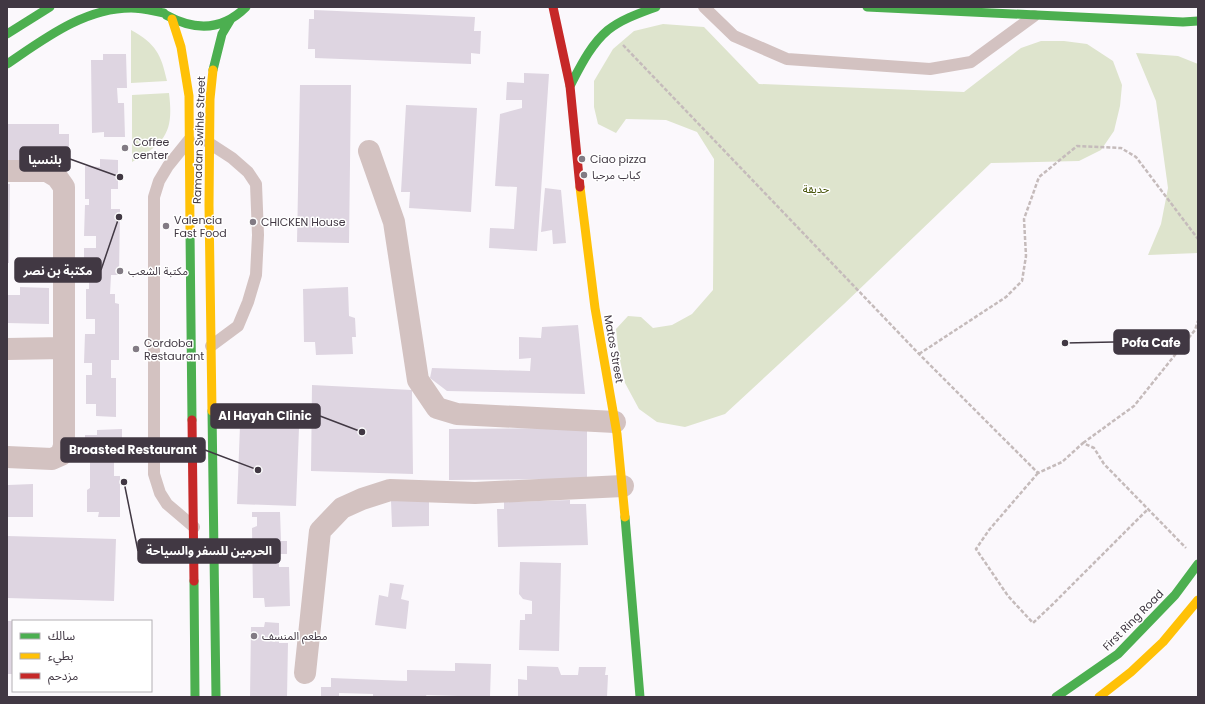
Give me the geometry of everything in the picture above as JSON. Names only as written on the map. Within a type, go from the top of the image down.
[{"type":"main road","points":[[7,34],[50,7]]},
{"type":"main road","name":"Matos Street","points":[[553,7],[570,86],[577,160],[596,314],[615,422],[623,486],[640,697]]},
{"type":"main road","points":[[570,86],[585,58],[596,43],[609,30],[640,13],[656,7]]},
{"type":"main road","points":[[867,7],[1182,22],[1198,21]]},
{"type":"main road","points":[[7,64],[60,30],[91,14],[128,8],[161,10],[172,19],[183,24],[195,27],[208,27],[231,19],[246,8]]},
{"type":"main road","name":"Ramadan Swihle Street","points":[[172,19],[180,39],[187,75],[190,139],[195,697]]},
{"type":"main road","name":"Ramadan Swihle Street","points":[[216,697],[209,143],[210,99],[214,66],[222,34],[231,19]]},
{"type":"main road","points":[[1182,22],[1193,30]]},
{"type":"main road","name":"First Ring Road","points":[[1056,697],[1118,654],[1175,595],[1198,564]]},
{"type":"main road","points":[[1099,697],[1131,672],[1163,642],[1198,600]]},
{"type":"street","points":[[369,151],[394,222],[418,380],[438,408],[457,414],[615,422]]},
{"type":"street","points":[[7,171],[47,170],[57,177],[64,187],[64,446],[61,455],[52,459],[7,457]]},
{"type":"street","points":[[7,349],[64,348]]},
{"type":"street","points":[[305,673],[320,531],[342,508],[362,498],[390,490],[476,493],[623,486]]},
{"type":"lane","points":[[704,7],[734,36],[787,59],[930,69],[971,62],[1035,15]]},
{"type":"lane","points":[[190,139],[168,166],[159,181],[154,197],[154,474],[160,493],[167,504],[194,527]]},
{"type":"lane","points":[[209,143],[232,158],[248,172],[256,184],[258,235],[256,275],[248,302],[238,326],[211,346]]},
{"type":"path","points":[[609,30],[919,354],[1038,473]]},
{"type":"path","points":[[919,354],[1006,297],[1022,281],[1026,256],[1024,219],[1039,177],[1077,146],[1121,148],[1136,156],[1198,239]]},
{"type":"path","points":[[1148,509],[1053,604],[1032,622],[1008,596],[976,550],[989,530],[1038,473],[1062,462],[1083,443],[1134,406],[1195,330],[1198,321]]},
{"type":"path","points":[[1083,443],[1094,448],[1104,464],[1187,549]]},
{"type":"green space","name":"حديقة","points":[[663,24],[704,27],[759,84],[964,92],[1021,48],[1041,41],[1064,41],[1087,44],[1113,61],[1122,85],[1120,106],[1114,131],[1101,150],[1079,161],[991,163],[844,304],[725,414],[685,427],[657,422],[639,409],[625,383],[619,356],[616,329],[628,316],[641,317],[653,328],[672,325],[692,314],[713,290],[714,159],[697,132],[666,120],[626,119],[616,133],[598,124],[594,107],[594,81],[613,49],[634,31]]},
{"type":"green space","points":[[131,30],[152,45],[160,57],[167,81],[131,83]]},
{"type":"green space","points":[[1136,53],[1178,56],[1198,64],[1198,253],[1148,255],[1161,224],[1168,188],[1156,101]]},
{"type":"green space","points":[[169,93],[170,118],[165,135],[152,149],[132,162],[132,95]]},
{"type":"building","points":[[314,10],[475,17],[474,31],[481,31],[480,54],[471,53],[471,64],[315,58],[315,49],[308,49],[309,19],[314,19]]},
{"type":"building","points":[[103,54],[126,54],[127,88],[117,88],[118,103],[124,103],[125,137],[104,137],[104,132],[92,133],[91,60],[103,60]]},
{"type":"building","points":[[524,73],[549,74],[537,251],[489,248],[490,228],[514,229],[517,187],[495,186],[500,114],[522,108],[522,100],[506,100],[507,82],[524,83]]},
{"type":"building","points":[[300,85],[351,85],[349,243],[297,242]]},
{"type":"building","points":[[406,105],[477,108],[471,212],[409,208],[410,192],[401,192]]},
{"type":"building","points":[[7,124],[59,124],[59,134],[69,134],[69,148],[61,148],[61,161],[7,161]]},
{"type":"building","points":[[100,159],[118,160],[118,189],[111,189],[111,209],[120,209],[119,275],[111,275],[110,294],[115,294],[115,303],[119,304],[119,360],[111,360],[111,378],[116,378],[116,417],[96,416],[96,404],[86,404],[86,375],[92,375],[92,363],[84,363],[85,334],[95,334],[95,319],[86,319],[86,289],[89,289],[89,281],[84,280],[84,248],[96,248],[96,236],[84,236],[85,205],[89,205],[89,199],[85,199],[85,166],[100,167]]},
{"type":"building","points":[[7,184],[10,184],[9,263],[7,263]]},
{"type":"building","points":[[545,188],[561,190],[566,243],[553,244],[552,230],[541,232]]},
{"type":"building","points":[[20,287],[49,288],[49,324],[7,323],[7,295],[20,295]]},
{"type":"building","points":[[348,287],[349,316],[355,318],[356,337],[352,337],[353,354],[316,355],[315,342],[304,342],[303,289]]},
{"type":"building","points":[[578,325],[585,394],[447,391],[430,378],[432,368],[530,371],[531,358],[519,359],[519,337],[541,338],[542,327]]},
{"type":"building","points":[[312,385],[412,390],[413,474],[311,471]]},
{"type":"building","points":[[240,426],[299,428],[296,506],[237,504]]},
{"type":"building","points":[[587,428],[587,479],[449,480],[449,429]]},
{"type":"building","points":[[122,429],[122,454],[114,455],[114,476],[120,476],[120,517],[98,517],[99,512],[87,512],[87,490],[90,488],[90,459],[85,459],[85,435],[97,435],[97,430]]},
{"type":"building","points":[[33,484],[33,517],[7,517],[8,485]]},
{"type":"building","points":[[429,500],[429,526],[392,527],[391,501]]},
{"type":"building","points":[[570,500],[570,504],[586,504],[588,545],[498,547],[497,509],[504,509],[504,502]]},
{"type":"building","points":[[252,512],[280,512],[281,541],[287,541],[287,554],[279,554],[279,567],[289,567],[290,606],[265,607],[264,598],[253,598],[252,528],[257,526],[257,517],[252,517]]},
{"type":"building","points":[[7,536],[116,539],[114,601],[7,598]]},
{"type":"building","points":[[520,562],[561,563],[559,651],[519,650],[520,620],[525,620],[525,614],[532,614],[532,601],[523,599],[519,594]]},
{"type":"building","points":[[390,583],[404,585],[401,599],[409,601],[406,629],[375,625],[379,595],[388,597]]},
{"type":"building","points":[[7,621],[12,621],[12,674],[7,674]]},
{"type":"building","points":[[265,622],[279,623],[279,643],[288,643],[287,697],[250,697],[251,627],[264,627]]},
{"type":"building","points":[[455,663],[491,664],[490,697],[426,695],[427,697],[373,697],[373,694],[339,693],[339,697],[321,697],[321,687],[331,687],[331,678],[407,681],[407,670],[455,671]]},
{"type":"building","points":[[527,666],[558,667],[561,675],[578,675],[579,667],[606,667],[605,675],[608,675],[607,697],[518,697],[518,679],[527,680]]},
{"type":"traffic: fast","points":[[7,34],[50,7]]},
{"type":"traffic: fast","points":[[166,15],[187,24],[208,26],[227,21],[246,7]]},
{"type":"traffic: fast","points":[[570,86],[591,49],[608,30],[625,19],[656,7]]},
{"type":"traffic: fast","points":[[867,7],[1183,22],[1198,21]]},
{"type":"traffic: fast","points":[[7,64],[50,35],[81,19],[97,13],[114,9],[131,8],[164,13]]},
{"type":"traffic: fast","points":[[213,70],[222,34],[231,19]]},
{"type":"traffic: fast","points":[[190,231],[192,420]]},
{"type":"traffic: fast","points":[[212,411],[216,697]]},
{"type":"traffic: fast","points":[[625,517],[640,697]]},
{"type":"traffic: fast","points":[[1056,697],[1118,654],[1175,595],[1198,564]]},
{"type":"traffic: fast","points":[[194,581],[195,697]]},
{"type":"traffic: slow","points":[[172,19],[181,47],[189,96],[190,231]]},
{"type":"traffic: slow","points":[[212,411],[209,205],[210,99],[213,70]]},
{"type":"traffic: slow","points":[[580,187],[595,308],[617,434],[625,517]]},
{"type":"traffic: slow","points":[[1099,697],[1131,672],[1163,642],[1198,600]]},
{"type":"traffic: jam","points":[[553,7],[570,86],[580,187]]},
{"type":"traffic: jam","points":[[192,420],[194,581]]},
{"type":"place","name":"Coffee center","points":[[125,148]]},
{"type":"place","name":"Ciao pizza","points":[[582,159]]},
{"type":"place","name":"كباب مرحبا","points":[[584,175]]},
{"type":"place","name":"بلنسيا","points":[[120,177]]},
{"type":"place","name":"مكتبة بن نصر","points":[[119,217]]},
{"type":"place","name":"CHICKEN House","points":[[253,222]]},
{"type":"place","name":"Valencia Fast Food","points":[[166,226]]},
{"type":"place","name":"مكتبة الشعب","points":[[120,271]]},
{"type":"place","name":"Pofa Cafe","points":[[1065,343]]},
{"type":"place","name":"Cordoba Restaurant","points":[[136,349]]},
{"type":"place","name":"Al Hayah Clinic","points":[[362,432]]},
{"type":"place","name":"Broasted Restaurant","points":[[258,470]]},
{"type":"place","name":"الحرمين للسفر والسياحة","points":[[124,482]]},
{"type":"place","name":"مطعم المنسف","points":[[254,636]]}]
